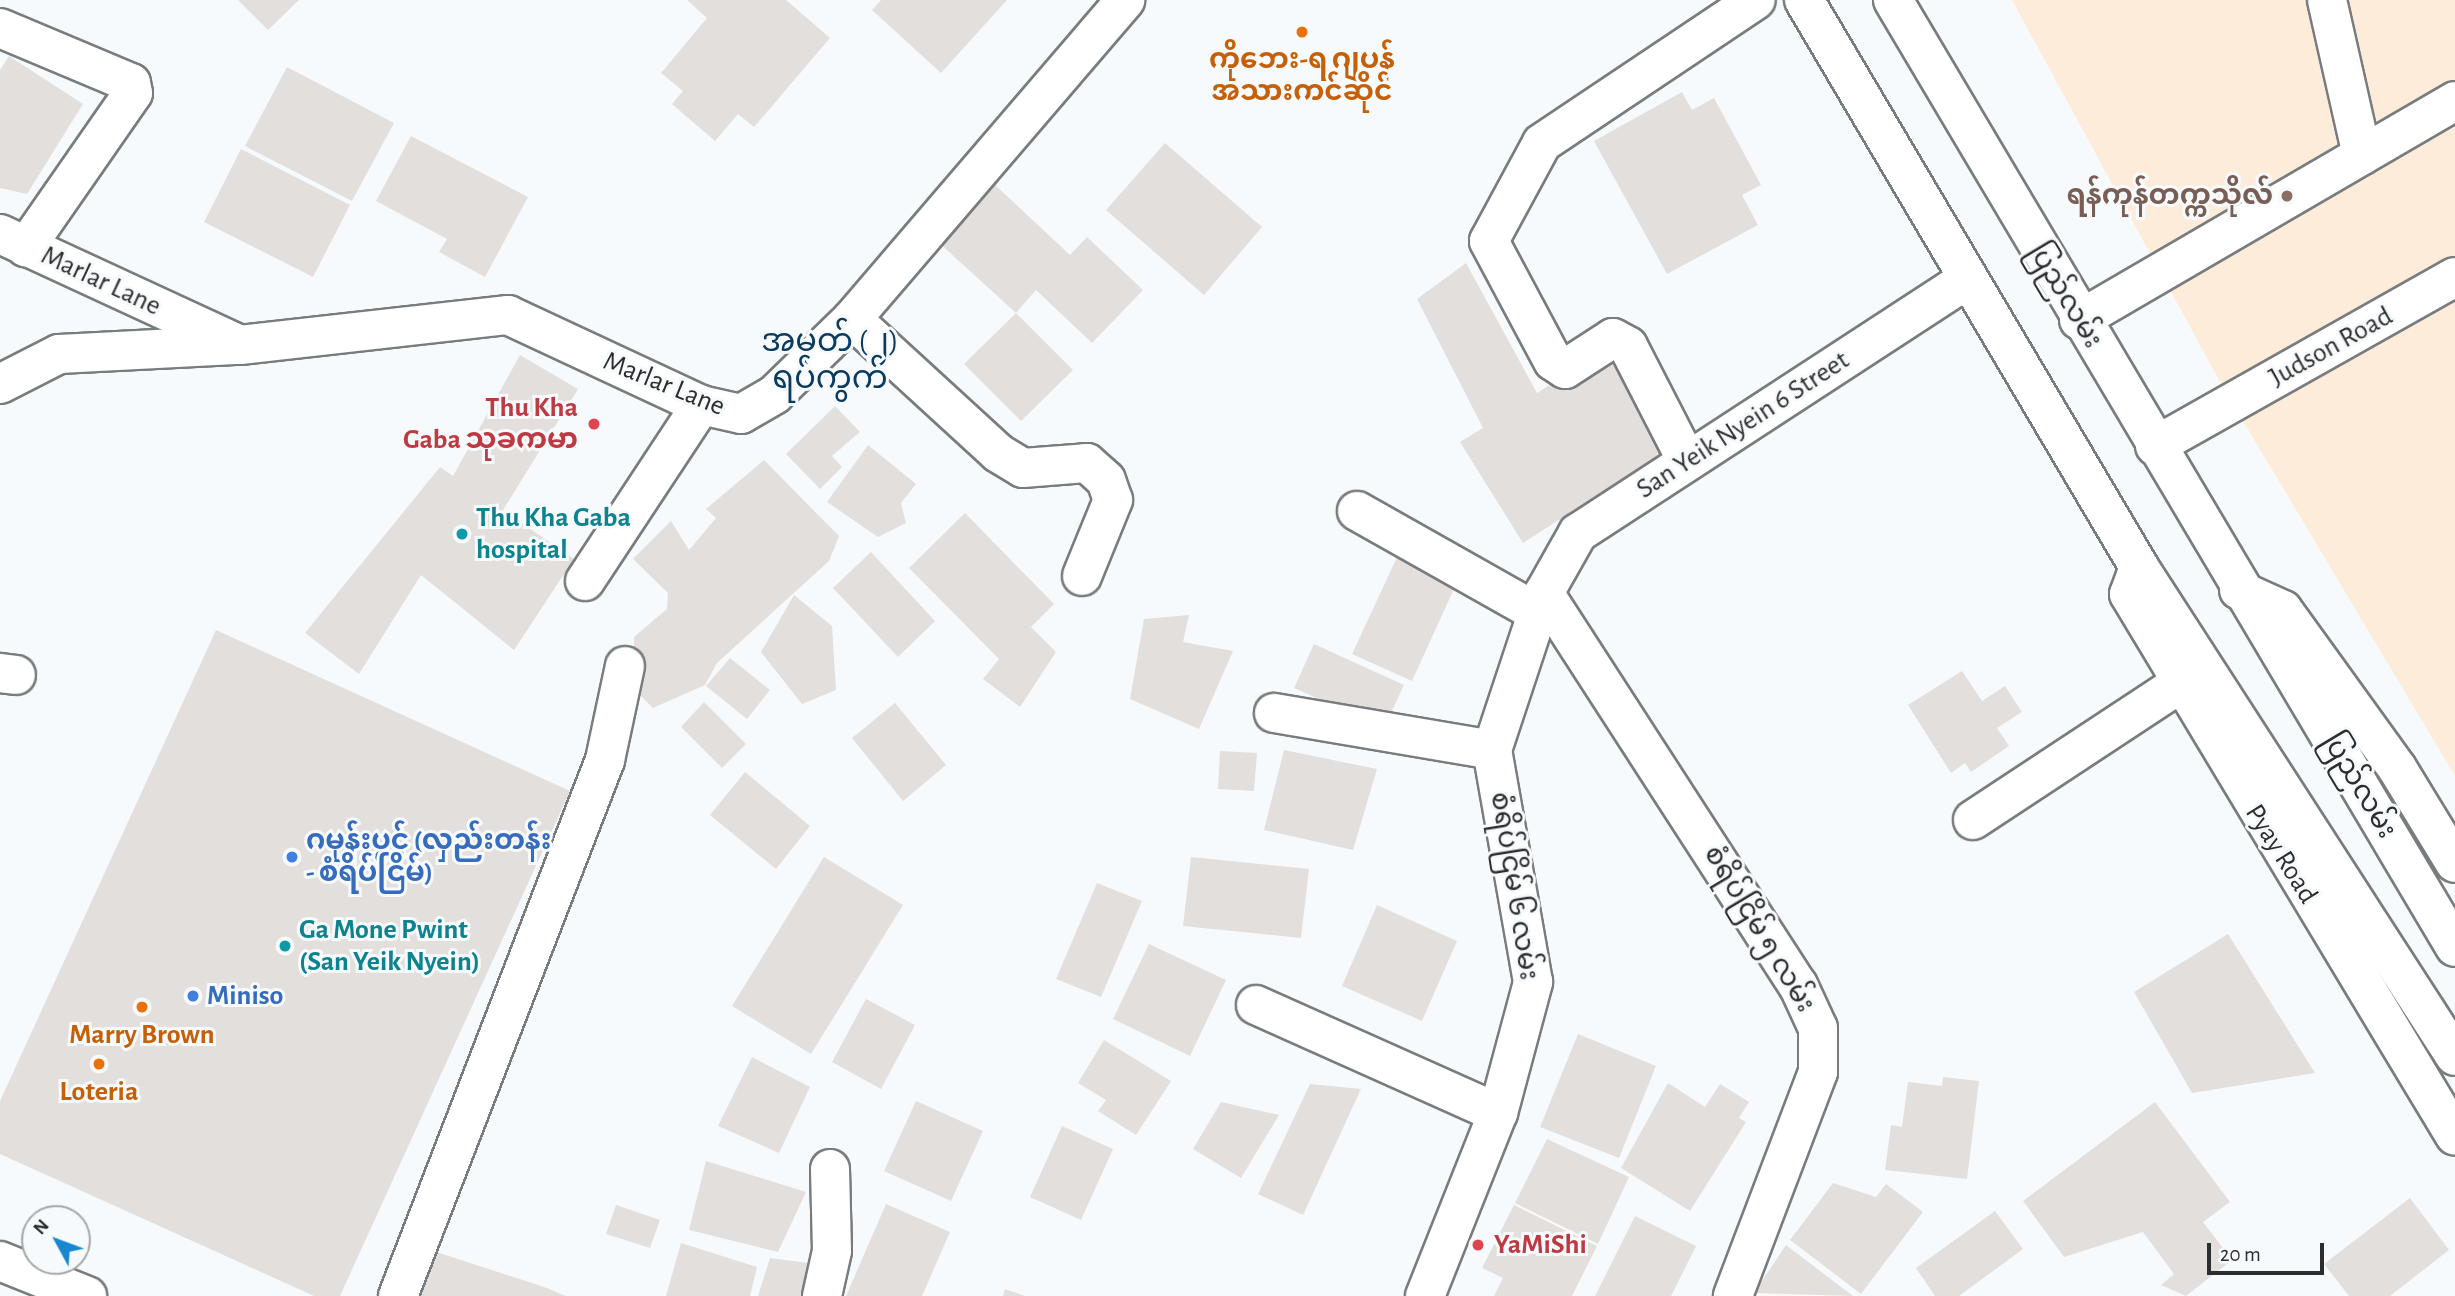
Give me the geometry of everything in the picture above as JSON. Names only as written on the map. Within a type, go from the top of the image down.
[{"type":"main road","name":"Marlar Lane","points":[[0,384],[59,354],[240,345],[508,315],[701,405],[741,414],[775,394],[852,319],[1125,0]]},
{"type":"main road","points":[[1687,461],[1628,346],[1613,338],[1565,369],[1553,360],[1489,241],[1542,143],[1756,0]]},
{"type":"main road","points":[[1804,0],[1966,281],[2139,567]]},
{"type":"main road","name":"ပြည်လမ်း","points":[[1893,0],[2239,590],[2455,947]]},
{"type":"main road","points":[[2327,0],[2362,155]]},
{"type":"main road","points":[[0,28],[131,83],[134,93],[13,240]]},
{"type":"main road","points":[[2079,320],[2455,101]]},
{"type":"main road","name":"Marlar Lane","points":[[13,240],[240,345]]},
{"type":"main road","name":"Judson Road","points":[[2155,446],[2455,277]]},
{"type":"main road","name":"San Yeik Nyein 6 Street","points":[[1540,603],[1578,533],[1966,281]]},
{"type":"main road","points":[[852,319],[998,453],[1023,468],[1087,463],[1106,480],[1114,500],[1082,576]]},
{"type":"main road","points":[[585,582],[701,405]]},
{"type":"main road","points":[[1357,511],[1540,603]]},
{"type":"main road","name":"Pyay Road","points":[[2139,567],[2129,594],[2179,684],[2455,1136]]},
{"type":"main road","name":"Pyay Road","points":[[2139,567],[2296,814],[2455,1056]]},
{"type":"main road","name":"ပြည်လမ်း","points":[[2239,590],[2283,610],[2397,768],[2455,863]]},
{"type":"main road","name":"စံရိပ်ငြိမ် ၆ လမ်း","points":[[1425,1296],[1498,1113],[1533,982],[1492,750],[1540,603]]},
{"type":"main road","name":"စံရိပ်ငြိမ် ၅ လမ်း","points":[[1540,603],[1798,985],[1818,1028],[1818,1072],[1732,1296]]},
{"type":"main road","points":[[398,1296],[605,760],[625,667]]},
{"type":"main road","points":[[1973,820],[2179,684]]},
{"type":"main road","points":[[1274,713],[1492,750]]},
{"type":"main road","points":[[1256,1005],[1498,1113]]},
{"type":"main road","points":[[822,1296],[832,1251],[830,1169]]},
{"type":"main road","points":[[0,1261],[86,1296]]},
{"type":"shaded area","name":"ရန်ကုန်တက္ကသိုလ်","points":[[2012,0],[2455,0],[2455,776],[2225,391]]},
{"type":"building","points":[[238,0],[299,0],[268,30]]},
{"type":"building","points":[[687,0],[786,0],[830,38],[754,127],[738,114],[715,141],[672,104],[683,91],[661,73],[707,18]]},
{"type":"building","points":[[881,0],[1007,0],[941,73],[872,10]]},
{"type":"building","points":[[9,56],[83,104],[27,194],[0,188],[0,70]]},
{"type":"building","points":[[287,67],[394,123],[352,201],[245,146]]},
{"type":"building","points":[[1682,92],[1692,110],[1714,98],[1761,185],[1742,195],[1758,225],[1667,274],[1594,141]]},
{"type":"building","points":[[411,136],[528,197],[485,277],[439,252],[447,239],[376,201]]},
{"type":"building","points":[[1165,143],[1262,227],[1204,295],[1106,210]]},
{"type":"building","points":[[241,149],[350,205],[313,277],[204,222]]},
{"type":"building","points":[[991,181],[1070,255],[1087,237],[1143,290],[1092,343],[1036,290],[1016,313],[937,241]]},
{"type":"building","points":[[1466,263],[1537,393],[1611,346],[1674,447],[1523,543],[1460,442],[1483,428],[1417,299]]},
{"type":"building","points":[[1016,313],[1073,370],[1021,421],[964,364]]},
{"type":"building","name":"Thu Kha Gaba hospital","points":[[520,355],[578,389],[503,510],[574,559],[514,650],[421,575],[359,674],[305,633],[440,467],[453,476]]},
{"type":"building","points":[[835,406],[860,432],[832,456],[842,467],[820,489],[786,454]]},
{"type":"building","points":[[868,445],[916,484],[901,503],[906,523],[878,537],[827,502]]},
{"type":"building","points":[[764,460],[839,536],[829,561],[717,663],[705,685],[653,708],[635,690],[634,637],[667,609],[668,593],[633,559],[671,521],[689,550],[716,518],[706,509]]},
{"type":"building","points":[[965,513],[1054,604],[1031,627],[1056,652],[1020,707],[983,679],[999,659],[909,568]]},
{"type":"building","points":[[871,552],[935,621],[898,657],[833,588]]},
{"type":"building","points":[[1399,553],[1458,580],[1412,681],[1352,654]]},
{"type":"building","points":[[794,595],[832,626],[836,690],[802,704],[761,652]]},
{"type":"building","points":[[1189,615],[1183,642],[1233,651],[1199,729],[1130,699],[1144,619]]},
{"type":"building","name":"Ga Mone Pwint (San Yeik Nyein)","points":[[216,630],[570,791],[340,1296],[314,1296],[0,1154],[0,1101]]},
{"type":"building","points":[[1314,644],[1404,685],[1384,728],[1294,688]]},
{"type":"building","points":[[730,658],[770,690],[747,719],[706,686]]},
{"type":"building","points":[[1962,671],[1982,701],[2005,686],[2022,712],[1997,728],[2009,746],[1971,772],[1965,763],[1951,773],[1908,705]]},
{"type":"building","points":[[704,702],[746,744],[722,768],[681,727]]},
{"type":"building","points":[[895,703],[946,765],[903,801],[852,738]]},
{"type":"building","points":[[1284,750],[1377,769],[1353,850],[1264,830]]},
{"type":"building","points":[[1220,751],[1257,753],[1254,791],[1218,789]]},
{"type":"building","points":[[745,772],[810,826],[776,869],[710,815]]},
{"type":"building","points":[[824,857],[903,905],[811,1054],[732,1006]]},
{"type":"building","points":[[1191,857],[1309,869],[1301,938],[1183,926]]},
{"type":"building","points":[[1097,883],[1142,901],[1101,997],[1056,979]]},
{"type":"building","points":[[1377,905],[1457,941],[1422,1021],[1342,986]]},
{"type":"building","points":[[2228,934],[2315,1073],[2192,1093],[2134,992]]},
{"type":"building","points":[[1149,944],[1226,980],[1190,1056],[1113,1019]]},
{"type":"building","points":[[866,999],[915,1025],[881,1089],[832,1062]]},
{"type":"building","points":[[1578,1034],[1656,1066],[1619,1158],[1540,1127]]},
{"type":"building","points":[[1104,1040],[1171,1081],[1136,1135],[1098,1111],[1106,1100],[1078,1083]]},
{"type":"building","points":[[752,1057],[810,1087],[779,1153],[718,1126]]},
{"type":"building","points":[[1943,1077],[1979,1081],[1967,1179],[1885,1170],[1891,1125],[1902,1127],[1908,1082],[1942,1086]]},
{"type":"building","points":[[1668,1083],[1705,1107],[1720,1084],[1749,1102],[1739,1118],[1746,1122],[1690,1211],[1621,1168]]},
{"type":"building","points":[[1310,1084],[1361,1089],[1303,1215],[1258,1194]]},
{"type":"building","points":[[916,1101],[983,1131],[951,1201],[884,1171]]},
{"type":"building","points":[[1221,1102],[1279,1115],[1241,1178],[1193,1149]]},
{"type":"building","points":[[2155,1102],[2230,1202],[2203,1222],[2232,1260],[2186,1296],[2161,1285],[2174,1274],[2143,1232],[2064,1257],[2023,1201]]},
{"type":"building","points":[[1062,1126],[1113,1149],[1081,1220],[1030,1197]]},
{"type":"building","points":[[1547,1139],[1629,1177],[1598,1244],[1515,1203]]},
{"type":"building","points":[[706,1161],[806,1192],[778,1252],[689,1230]]},
{"type":"building","points":[[1833,1183],[1876,1197],[1886,1184],[1923,1212],[1861,1294],[1790,1240]]},
{"type":"building","points":[[2410,1198],[2449,1250],[2390,1296],[2349,1296],[2324,1264]]},
{"type":"building","points":[[886,1204],[950,1232],[922,1296],[846,1296]]},
{"type":"building","points":[[616,1205],[660,1220],[650,1248],[606,1234]]},
{"type":"building","points":[[1514,1205],[1597,1246],[1572,1296],[1494,1296],[1503,1278],[1482,1268]]},
{"type":"building","points":[[1995,1211],[2023,1249],[1959,1296],[1935,1296],[1916,1268]]},
{"type":"building","points":[[1635,1216],[1696,1246],[1671,1296],[1595,1296]]},
{"type":"building","points":[[681,1243],[757,1267],[750,1296],[666,1296]]},
{"type":"building","points":[[1786,1245],[1853,1296],[1754,1293]]},
{"type":"building","points":[[421,1247],[544,1287],[566,1296],[403,1296]]},
{"type":"building","points":[[770,1258],[824,1265],[818,1296],[758,1296]]},
{"type":"building","points":[[1005,1289],[1025,1296],[1003,1296]]},
{"type":"place","name":"ကိုဘေး-ရ ဂျပန် အသားကင်ဆိုင်","points":[[1302,32]]},
{"type":"place","name":"ရန်ကုန်တက္ကသိုလ်","points":[[2287,196]]},
{"type":"place","name":"Thu Kha Gaba သုခကမာ","points":[[594,424]]},
{"type":"place","name":"Thu Kha Gaba hospital","points":[[462,534]]},
{"type":"place","name":"ဂမုန်းပွင့် (လှည်းတန်း - စံရိပ်ငြိမ်)","points":[[292,857]]},
{"type":"place","name":"Ga Mone Pwint (San Yeik Nyein)","points":[[285,946]]},
{"type":"place","name":"Miniso","points":[[193,996]]},
{"type":"place","name":"Marry Brown","points":[[142,1007]]},
{"type":"place","name":"Loteria","points":[[99,1064]]},
{"type":"place","name":"YaMiShi","points":[[1478,1245]]},
{"type":"district","name":"အမှတ် (၂) ရပ်ကွက်","points":[[830,360]]}]
